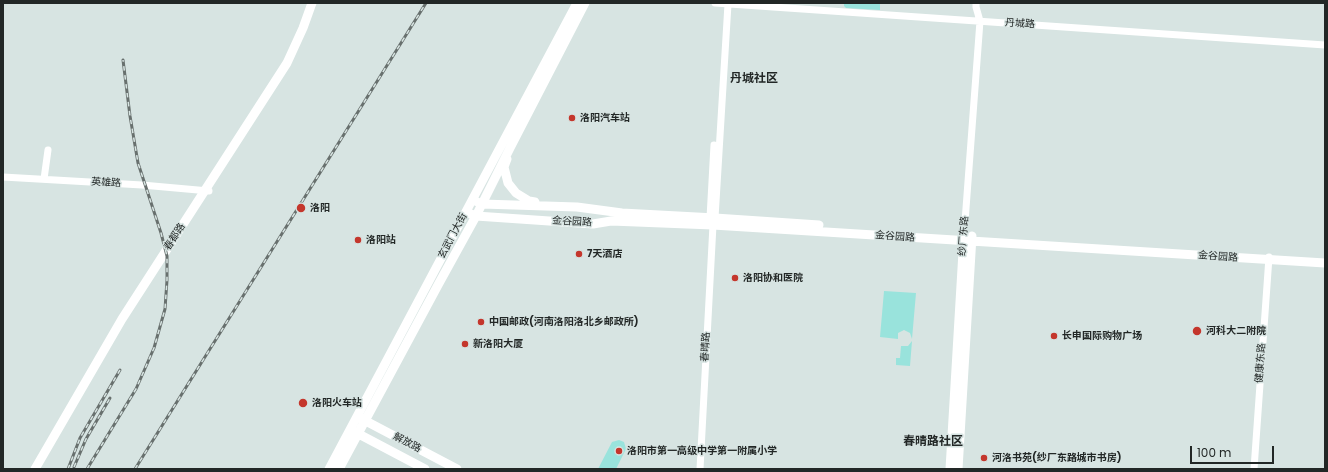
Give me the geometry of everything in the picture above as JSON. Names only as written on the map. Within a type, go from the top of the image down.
[{"type":"main road","name":"春都路","points":[[40,469],[125,321],[287,63],[303,28],[312,3]]},
{"type":"main road","name":"春都路","points":[[35,469],[122,319],[290,64],[316,3]]},
{"type":"main road","name":"玄武门大街","points":[[361,419],[466,212],[577,3]]},
{"type":"main road","name":"玄武门大街","points":[[329,469],[361,419],[476,216],[585,3]]},
{"type":"main road","points":[[510,148],[504,167],[508,183],[516,193],[529,201],[560,206]]},
{"type":"main road","name":"金谷园路","points":[[473,200],[482,204],[577,207],[622,214],[1269,258],[1325,260]]},
{"type":"main road","name":"金谷园路","points":[[466,212],[476,216],[593,224],[611,221],[713,220]]},
{"type":"main road","name":"纱厂东路","points":[[950,469],[968,238]]},
{"type":"main road","name":"纱厂东路","points":[[958,469],[968,238]]},
{"type":"main road","name":"金谷园路","points":[[1269,258],[1325,264]]},
{"type":"main road","name":"解放路","points":[[361,419],[457,469]]},
{"type":"main road","name":"玄武门大街","points":[[338,469],[354,431]]},
{"type":"main road","name":"解放路","points":[[354,431],[425,469]]},
{"type":"street","name":"丹城路","points":[[715,3],[1325,45]]},
{"type":"street","name":"纱厂东路","points":[[968,238],[980,21],[976,3]]},
{"type":"street","name":"春晴路","points":[[700,469],[726,4]]},
{"type":"street","points":[[44,179],[48,150]]},
{"type":"street","name":"英雄路","points":[[3,177],[142,185],[207,191]]},
{"type":"street","name":"健康东路","points":[[1254,469],[1269,258]]},
{"type":"street","points":[[1254,469],[1260,469]]},
{"type":"shaded area","points":[[844,3],[880,3],[880,10],[846,8]]},
{"type":"shaded area","points":[[884,291],[916,293],[912,339],[910,333],[904,330],[898,333],[898,339],[880,337]]},
{"type":"shaded area","points":[[912,341],[910,366],[896,365],[896,358],[900,358],[901,346],[908,346]]},
{"type":"shaded area","points":[[619,440],[624,442],[626,449],[616,469],[598,469],[612,442]]},
{"type":"railway","points":[[135,469],[426,3]]},
{"type":"railway","points":[[87,469],[136,389],[154,348],[165,309],[167,256],[138,163],[123,60]]},
{"type":"railway","points":[[68,469],[80,438],[120,370]]},
{"type":"railway","points":[[74,467],[86,439],[110,398]]},
{"type":"place","name":"洛阳汽车站","points":[[572,118]]},
{"type":"place","name":"洛阳","points":[[301,208]]},
{"type":"place","name":"洛阳站","points":[[358,240]]},
{"type":"place","name":"7天酒店","points":[[579,254]]},
{"type":"place","name":"洛阳协和医院","points":[[735,278]]},
{"type":"place","name":"中国邮政(河南洛阳洛北乡邮政所)","points":[[481,322]]},
{"type":"place","name":"河科大二附院","points":[[1197,331]]},
{"type":"place","name":"长申国际购物广场","points":[[1054,336]]},
{"type":"place","name":"新洛阳大厦","points":[[465,344]]},
{"type":"place","name":"洛阳火车站","points":[[303,403]]},
{"type":"place","name":"洛阳市第一高级中学第一附属小学","points":[[619,451]]},
{"type":"place","name":"河洛书苑(纱厂东路城市书房)","points":[[984,458]]},
{"type":"district","name":"丹城社区","points":[[754,79]]},
{"type":"district","name":"春晴路社区","points":[[933,442]]}]
